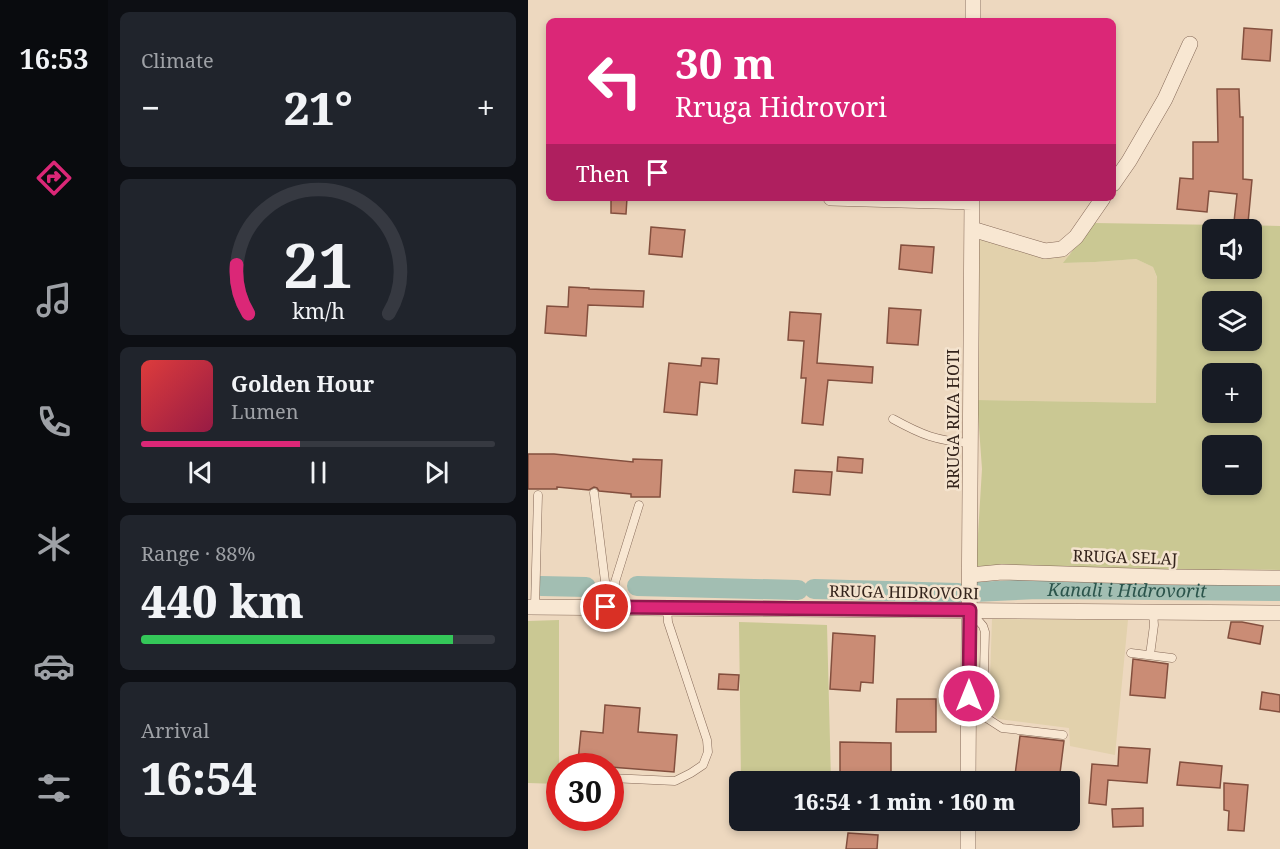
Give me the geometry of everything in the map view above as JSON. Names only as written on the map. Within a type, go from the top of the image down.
[{"type":"street","points":[[973,0],[973,18]]},
{"type":"street","points":[[1116,180],[1165,99],[1190,44]]},
{"type":"street","name":"RRUGA RIZA HOTI","points":[[968,771],[972,201]]},
{"type":"street","points":[[972,229],[1045,251],[1062,249],[1076,237],[1101,201]]},
{"type":"street","name":"RRUGA SELAJ","points":[[970,575],[1002,572],[1280,578]]},
{"type":"street","name":"RRUGA HIDROVORI","points":[[532,607],[1280,613]]},
{"type":"street","points":[[968,831],[968,849]]},
{"type":"lane","points":[[893,418],[925,436],[970,443]]},
{"type":"lane","points":[[594,493],[610,607]]},
{"type":"lane","points":[[532,607],[538,495]]},
{"type":"lane","points":[[610,607],[615,582],[639,505]]},
{"type":"lane","points":[[624,779],[675,781],[703,765],[708,752],[707,740],[668,622],[667,608]]},
{"type":"lane","points":[[970,610],[985,632],[983,710],[988,719],[1002,728],[1063,735]]},
{"type":"lane","points":[[1150,656],[1154,625],[1153,612]]},
{"type":"lane","points":[[1131,653],[1172,658]]},
{"type":"shaded area","points":[[1094,223],[1202,225],[1202,279],[1262,279],[1262,226],[1280,226],[1280,570],[1223,569],[1201,572],[976,567],[982,469],[977,400],[1156,403],[1157,277],[1153,267],[1136,259],[1063,263]]},
{"type":"shaded area","points":[[979,238],[1051,258],[1069,255],[1064,263],[1136,259],[1153,267],[1157,278],[1156,403],[977,400]]},
{"type":"shaded area","points":[[992,619],[1128,620],[1115,755],[1070,746],[1069,728],[998,719],[989,710]]},
{"type":"shaded area","points":[[559,620],[559,753],[546,753],[546,784],[528,783],[528,621]]},
{"type":"shaded area","points":[[739,622],[827,625],[831,771],[741,771]]},
{"type":"building","points":[[1244,28],[1272,30],[1270,61],[1242,59]]},
{"type":"building","points":[[1217,89],[1239,89],[1240,117],[1243,117],[1243,179],[1252,180],[1248,219],[1234,219],[1237,194],[1209,191],[1207,212],[1177,209],[1180,178],[1193,179],[1193,142],[1218,142]]},
{"type":"building","points":[[611,201],[627,201],[626,214],[611,213]]},
{"type":"building","points":[[651,227],[685,230],[682,257],[649,254]]},
{"type":"building","points":[[901,245],[934,247],[932,273],[899,269]]},
{"type":"building","points":[[569,287],[644,291],[643,307],[588,305],[586,336],[545,333],[547,306],[568,307]]},
{"type":"building","points":[[889,308],[921,310],[918,345],[887,343]]},
{"type":"building","points":[[790,312],[821,314],[817,363],[873,367],[872,383],[828,380],[823,425],[802,423],[806,378],[801,378],[804,341],[788,340]]},
{"type":"building","points":[[702,358],[719,359],[717,384],[700,382],[697,415],[664,412],[669,363],[701,366]]},
{"type":"building","points":[[528,454],[554,454],[633,462],[633,459],[662,460],[660,497],[631,497],[631,494],[599,491],[594,487],[589,490],[557,487],[557,489],[528,489]]},
{"type":"building","points":[[838,457],[863,459],[862,473],[837,471]]},
{"type":"building","points":[[795,470],[832,472],[830,495],[793,492]]},
{"type":"building","points":[[1231,622],[1263,626],[1260,644],[1228,638]]},
{"type":"building","points":[[833,633],[875,636],[873,683],[861,682],[860,691],[830,689]]},
{"type":"building","points":[[1133,659],[1168,664],[1165,698],[1130,695]]},
{"type":"building","points":[[719,674],[739,675],[738,690],[718,689]]},
{"type":"building","points":[[1262,692],[1280,695],[1280,712],[1260,709]]},
{"type":"building","points":[[897,699],[936,699],[936,732],[896,732]]},
{"type":"building","points":[[605,705],[640,708],[638,732],[677,735],[674,772],[624,768],[624,753],[579,753],[581,731],[603,733]]},
{"type":"building","points":[[1020,736],[1064,741],[1060,771],[1016,771]]},
{"type":"building","points":[[840,742],[891,743],[891,771],[840,771]]},
{"type":"building","points":[[1119,747],[1150,749],[1147,783],[1108,780],[1106,805],[1089,803],[1092,764],[1118,766]]},
{"type":"building","points":[[1180,762],[1222,766],[1220,788],[1177,785]]},
{"type":"building","points":[[1224,783],[1248,785],[1244,831],[1228,830],[1229,811],[1224,810]]},
{"type":"building","points":[[1143,808],[1143,826],[1113,827],[1112,809]]},
{"type":"building","points":[[848,833],[878,835],[877,849],[846,849]]},
{"type":"waterway","name":"Kanali i Hidrovorit","points":[[541,586],[586,587]]},
{"type":"waterway","name":"Kanali i Hidrovorit","points":[[637,586],[798,590]]},
{"type":"waterway","name":"Kanali i Hidrovorit","points":[[814,589],[958,593]]},
{"type":"waterway","name":"Kanali i Hidrovorit","points":[[974,592],[1037,589],[1280,591]]},
{"type":"route","points":[[606,607],[970,610],[969,696]]}]
